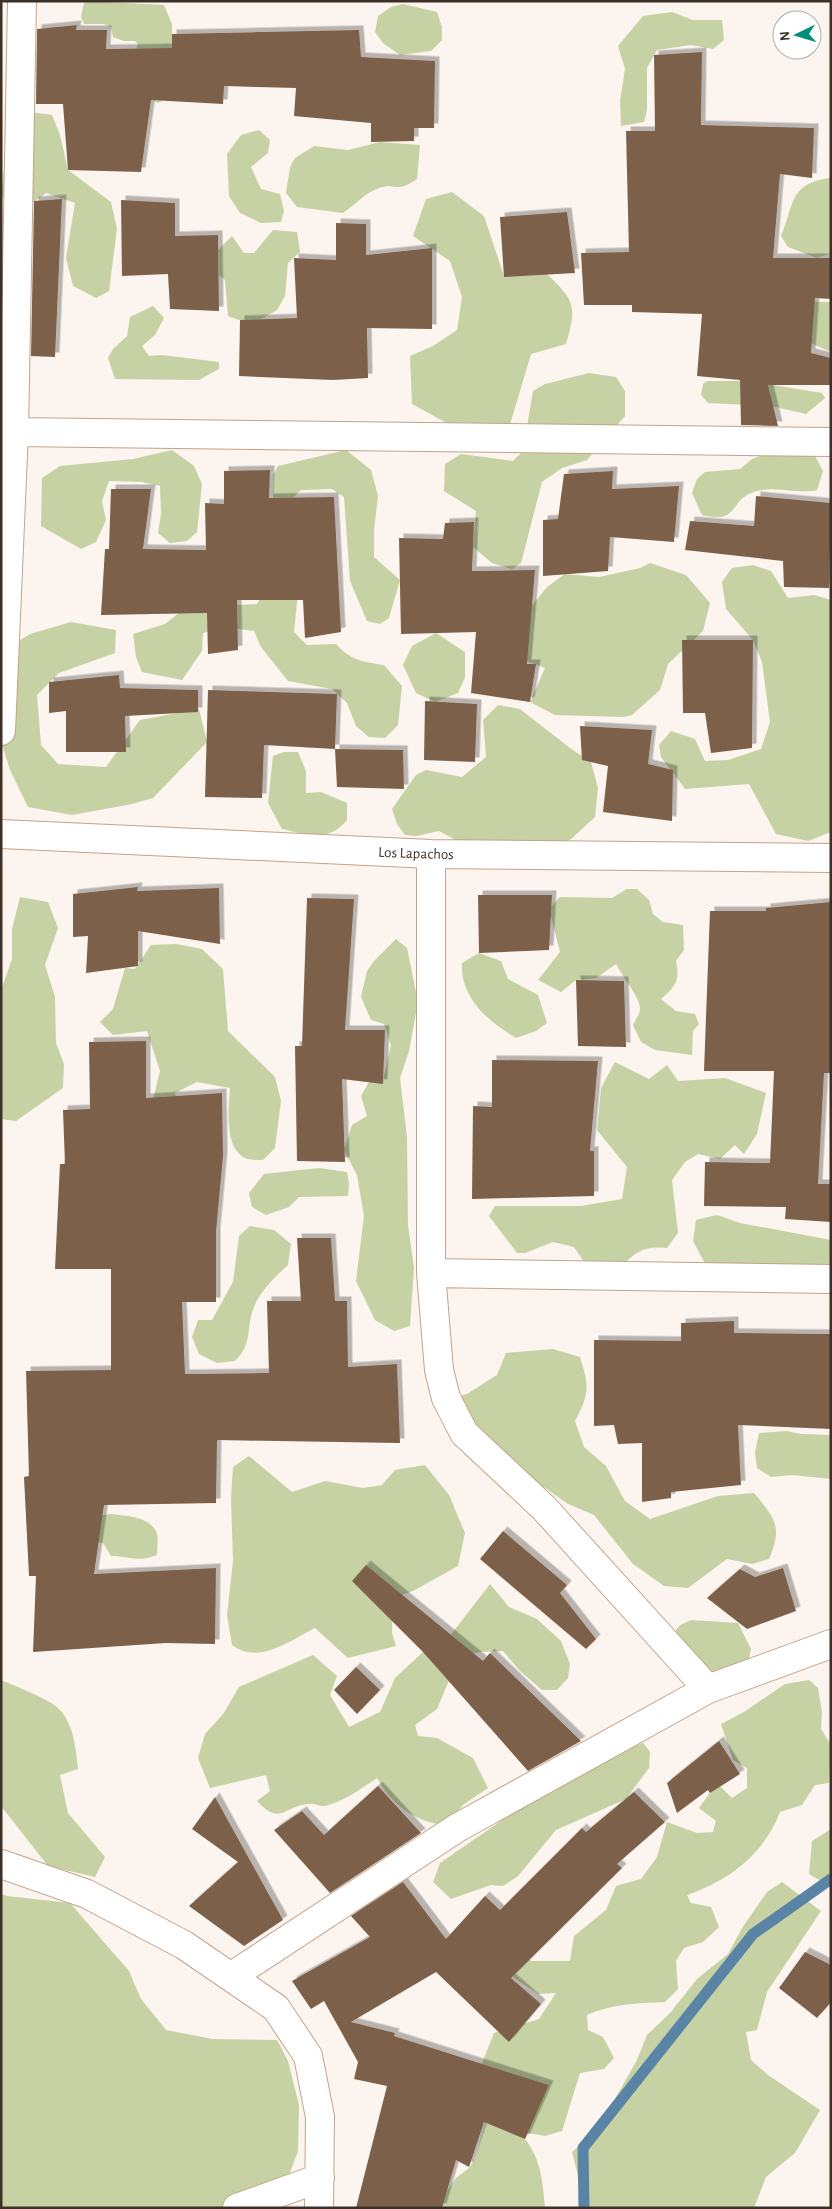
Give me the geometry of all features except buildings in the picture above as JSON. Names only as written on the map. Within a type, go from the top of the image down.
[{"type":"street","points":[[1,731],[14,432],[22,1]]},
{"type":"street","points":[[14,432],[831,442]]},
{"type":"street","name":"Los Lapachos","points":[[1,834],[431,854],[831,858]]},
{"type":"street","points":[[431,854],[431,1273],[439,1370],[446,1398],[464,1432],[544,1508],[708,1689]]},
{"type":"street","points":[[431,1273],[831,1279]]},
{"type":"street","points":[[232,1976],[457,1828],[708,1689],[831,1644]]},
{"type":"street","points":[[1,1864],[87,1894],[184,1945],[232,1976],[276,2008],[308,2056],[320,2117],[319,2208]]},
{"type":"street","points":[[237,2208],[320,2178]]},
{"type":"green space","points":[[86,1],[164,5],[172,24],[172,66],[164,100],[158,103],[134,88],[135,53],[138,44],[135,41],[124,41],[113,37],[111,27],[104,24],[84,24],[81,17]]},
{"type":"green space","points":[[403,4],[437,12],[442,27],[442,40],[431,51],[400,55],[383,43],[375,32],[378,16],[391,7]]},
{"type":"green space","points":[[672,12],[693,20],[722,20],[724,40],[713,49],[691,45],[657,50],[647,68],[647,110],[644,122],[621,126],[620,101],[625,69],[618,46],[643,16]]},
{"type":"green space","points":[[30,112],[52,115],[60,135],[68,170],[111,202],[117,229],[109,291],[96,298],[73,286],[66,258],[75,203],[46,193],[18,213],[1,195],[9,127]]},
{"type":"green space","points":[[259,130],[270,140],[268,153],[251,167],[261,189],[280,194],[284,211],[281,222],[261,223],[240,213],[229,196],[227,154],[241,135]]},
{"type":"green space","points":[[380,142],[420,145],[417,179],[405,186],[389,186],[374,190],[343,213],[297,207],[286,193],[290,167],[295,158],[314,146],[348,150]]},
{"type":"green space","points":[[831,178],[831,253],[817,258],[788,247],[781,236],[792,204],[800,190],[817,181]]},
{"type":"green space","points":[[452,192],[484,216],[504,276],[547,274],[563,291],[571,305],[572,321],[566,344],[531,354],[506,438],[454,427],[412,404],[410,356],[433,346],[457,330],[462,297],[450,261],[413,236],[426,199]]},
{"type":"green space","points":[[273,230],[297,232],[300,252],[288,263],[285,296],[277,310],[263,318],[247,323],[228,316],[225,280],[219,275],[218,250],[232,236],[244,253],[254,253]]},
{"type":"green space","points":[[772,301],[831,302],[831,352],[806,341]]},
{"type":"green space","points":[[153,306],[164,318],[155,335],[142,346],[149,356],[162,355],[219,362],[219,369],[199,380],[115,379],[108,358],[113,349],[127,336],[130,317]]},
{"type":"green space","points":[[589,373],[616,377],[625,391],[625,416],[587,460],[562,468],[542,482],[521,563],[512,569],[492,563],[473,547],[476,511],[444,491],[445,464],[461,454],[513,461],[523,451],[533,391],[545,384]]},
{"type":"green space","points":[[707,381],[748,381],[822,393],[825,398],[806,414],[771,406],[708,403],[701,395],[703,384]]},
{"type":"green space","points":[[780,449],[815,456],[823,471],[817,490],[759,490],[744,497],[732,511],[722,517],[702,515],[692,493],[697,479],[705,472],[740,469],[752,459]]},
{"type":"green space","points":[[172,450],[194,466],[202,484],[197,532],[187,541],[170,543],[158,533],[161,514],[160,486],[142,482],[109,481],[102,501],[106,520],[96,542],[81,549],[41,526],[42,478],[60,466],[133,459]]},
{"type":"green space","points":[[346,450],[371,470],[378,496],[374,530],[374,557],[400,580],[389,618],[380,624],[367,621],[350,581],[344,497],[332,489],[301,490],[282,508],[273,502],[273,475],[278,466]]},
{"type":"green space","points":[[650,563],[686,575],[710,603],[703,631],[668,664],[660,690],[632,715],[624,717],[555,715],[530,702],[545,668],[512,656],[522,618],[547,587],[565,574],[599,577],[640,568]]},
{"type":"green space","points":[[753,565],[771,571],[788,598],[814,595],[831,600],[831,832],[808,841],[776,834],[749,784],[685,789],[661,757],[659,745],[671,731],[695,739],[705,761],[728,760],[761,749],[770,722],[762,662],[753,640],[726,609],[722,582],[732,568]]},
{"type":"green space","points":[[275,571],[298,593],[294,632],[307,645],[336,644],[352,657],[384,665],[402,686],[398,725],[385,738],[369,737],[356,726],[347,703],[332,689],[288,681],[261,647],[254,631],[224,627],[203,633],[202,651],[182,680],[142,672],[136,657],[133,634],[165,624],[185,608],[257,604]]},
{"type":"green space","points":[[71,622],[116,630],[115,653],[59,673],[37,695],[41,745],[58,764],[106,767],[140,720],[199,709],[207,742],[153,798],[132,804],[72,815],[28,807],[10,770],[1,741],[5,649],[30,634]]},
{"type":"green space","points":[[436,633],[465,652],[465,677],[458,693],[435,702],[416,693],[403,665],[412,646]]},
{"type":"green space","points":[[498,705],[520,709],[591,762],[598,788],[595,817],[571,839],[549,849],[474,850],[439,831],[416,836],[405,835],[397,824],[392,809],[416,775],[426,770],[462,777],[486,757],[483,720]]},
{"type":"green space","points":[[284,752],[298,752],[306,771],[306,793],[321,792],[347,803],[347,820],[340,827],[325,835],[309,835],[282,829],[268,803],[273,756]]},
{"type":"green space","points":[[627,889],[637,889],[649,900],[653,914],[663,922],[683,925],[684,950],[676,961],[676,983],[661,999],[676,1011],[695,1014],[699,1024],[693,1031],[692,1055],[655,1050],[641,1042],[633,1025],[640,1010],[640,1005],[616,964],[596,978],[576,980],[561,992],[538,980],[560,952],[549,909],[560,897],[612,898]]},
{"type":"green space","points":[[20,897],[48,902],[58,928],[45,965],[55,997],[56,1043],[64,1064],[63,1088],[16,1121],[1,1119],[1,990],[12,959],[12,929]]},
{"type":"green space","points":[[396,939],[407,948],[418,1002],[409,1051],[400,1078],[407,1137],[408,1225],[414,1268],[410,1326],[394,1331],[375,1320],[356,1281],[364,1216],[357,1175],[344,1150],[352,1125],[367,1116],[361,1096],[369,1082],[383,1080],[391,1045],[384,1024],[371,1020],[361,997],[367,971],[374,961]]},
{"type":"green space","points":[[176,944],[202,949],[223,969],[228,1031],[275,1077],[281,1101],[275,1148],[263,1160],[248,1159],[234,1147],[229,1128],[230,1088],[197,1082],[175,1093],[183,1126],[148,1120],[160,1071],[147,1031],[113,1035],[100,1022],[113,1009],[125,968],[135,969],[151,945]]},
{"type":"green space","points":[[479,953],[501,961],[508,979],[538,995],[547,1023],[536,1031],[516,1038],[486,1016],[471,998],[463,976],[462,963]]},
{"type":"green space","points":[[615,1062],[649,1079],[667,1065],[678,1081],[725,1078],[766,1093],[757,1134],[744,1154],[735,1145],[720,1159],[698,1154],[685,1162],[672,1180],[678,1233],[667,1248],[658,1247],[643,1250],[632,1256],[614,1273],[587,1266],[574,1247],[553,1242],[525,1253],[517,1253],[489,1216],[495,1206],[581,1206],[622,1199],[627,1167],[597,1130],[601,1088]]},
{"type":"green space","points":[[319,1168],[347,1172],[349,1183],[348,1196],[299,1197],[289,1207],[266,1215],[252,1207],[249,1193],[264,1174]]},
{"type":"green space","points":[[717,1215],[740,1223],[831,1240],[831,1270],[707,1267],[693,1241],[696,1220]]},
{"type":"green space","points":[[250,1226],[274,1230],[291,1244],[288,1265],[260,1295],[251,1315],[247,1341],[241,1354],[235,1361],[217,1363],[199,1354],[192,1337],[198,1320],[212,1320],[233,1282],[239,1236]]},
{"type":"green space","points":[[553,1349],[580,1357],[585,1375],[586,1396],[575,1421],[584,1447],[606,1466],[625,1501],[650,1519],[718,1496],[754,1493],[772,1516],[775,1523],[776,1539],[769,1559],[752,1564],[727,1559],[688,1588],[664,1586],[633,1564],[594,1515],[568,1504],[544,1487],[520,1480],[452,1432],[450,1398],[467,1394],[497,1375],[506,1353]]},
{"type":"green space","points":[[786,1431],[802,1434],[831,1435],[831,1479],[792,1475],[771,1477],[757,1468],[755,1453],[759,1433]]},
{"type":"green space","points":[[249,1456],[292,1492],[325,1481],[363,1488],[382,1485],[395,1470],[425,1465],[449,1495],[465,1533],[458,1566],[413,1591],[393,1598],[392,1633],[396,1646],[348,1658],[315,1628],[274,1649],[263,1652],[242,1651],[232,1645],[227,1615],[233,1561],[231,1498],[233,1467]]},
{"type":"green space","points":[[111,1514],[148,1522],[156,1531],[157,1555],[144,1559],[111,1556],[103,1543],[92,1541],[96,1516]]},
{"type":"green space","points":[[490,1584],[509,1607],[537,1619],[561,1641],[570,1664],[568,1678],[557,1690],[542,1690],[520,1671],[503,1651],[479,1652],[462,1658],[447,1685],[437,1709],[415,1725],[418,1736],[437,1738],[473,1758],[488,1788],[464,1804],[445,1826],[423,1820],[405,1810],[390,1797],[377,1778],[332,1804],[323,1806],[301,1805],[278,1814],[265,1809],[257,1801],[270,1791],[266,1775],[210,1788],[198,1758],[205,1734],[224,1713],[239,1687],[313,1655],[337,1676],[330,1695],[349,1727],[380,1712],[395,1678],[423,1652],[449,1637]]},
{"type":"green space","points":[[691,1620],[738,1623],[751,1649],[747,1668],[714,1679],[669,1639],[680,1625]]},
{"type":"green space","points":[[1,1680],[49,1702],[56,1706],[65,1716],[74,1738],[78,1769],[60,1775],[68,1813],[105,1857],[95,1877],[48,1866],[1,1806]]},
{"type":"green space","points":[[809,1680],[818,1688],[822,1712],[821,1729],[831,1745],[829,1783],[815,1785],[802,1805],[780,1812],[765,1841],[755,1853],[731,1874],[687,1895],[691,1903],[711,1907],[719,1927],[703,1942],[684,1948],[676,1961],[678,1989],[665,2002],[615,2006],[587,2015],[588,2030],[603,2037],[614,2058],[604,2069],[580,2073],[562,2131],[545,2136],[528,2133],[525,2139],[538,2163],[545,2208],[435,2208],[456,2178],[469,2168],[475,2159],[486,2119],[475,2065],[482,2063],[494,2033],[539,2019],[556,1993],[538,1994],[490,1958],[508,1935],[531,1961],[570,1961],[574,1936],[606,1910],[616,1886],[641,1879],[657,1857],[667,1822],[697,1833],[713,1832],[716,1821],[699,1808],[717,1783],[732,1798],[747,1788],[747,1768],[733,1760],[721,1724],[744,1712],[785,1684]]},
{"type":"green space","points":[[643,1743],[650,1752],[649,1768],[626,1799],[556,1830],[518,1876],[503,1886],[491,1885],[451,1899],[433,1882],[440,1863],[498,1823],[538,1784]]},
{"type":"green space","points":[[831,1829],[831,1887],[809,1874],[812,1841]]},
{"type":"green space","points":[[782,1882],[821,1911],[767,1992],[757,2030],[746,2032],[751,2060],[768,2075],[820,2110],[795,2153],[766,2177],[754,2208],[586,2208],[572,2152],[598,2129],[637,2060],[647,2035],[670,2013],[697,1979],[728,1954],[742,1928],[767,1892]]},
{"type":"green space","points":[[1,1894],[70,1903],[129,1971],[141,1999],[166,2030],[213,2039],[277,2040],[288,2061],[299,2105],[298,2151],[277,2208],[1,2208]]},
{"type":"waterway","points":[[584,2208],[583,2148],[753,1934],[831,1879]]}]
